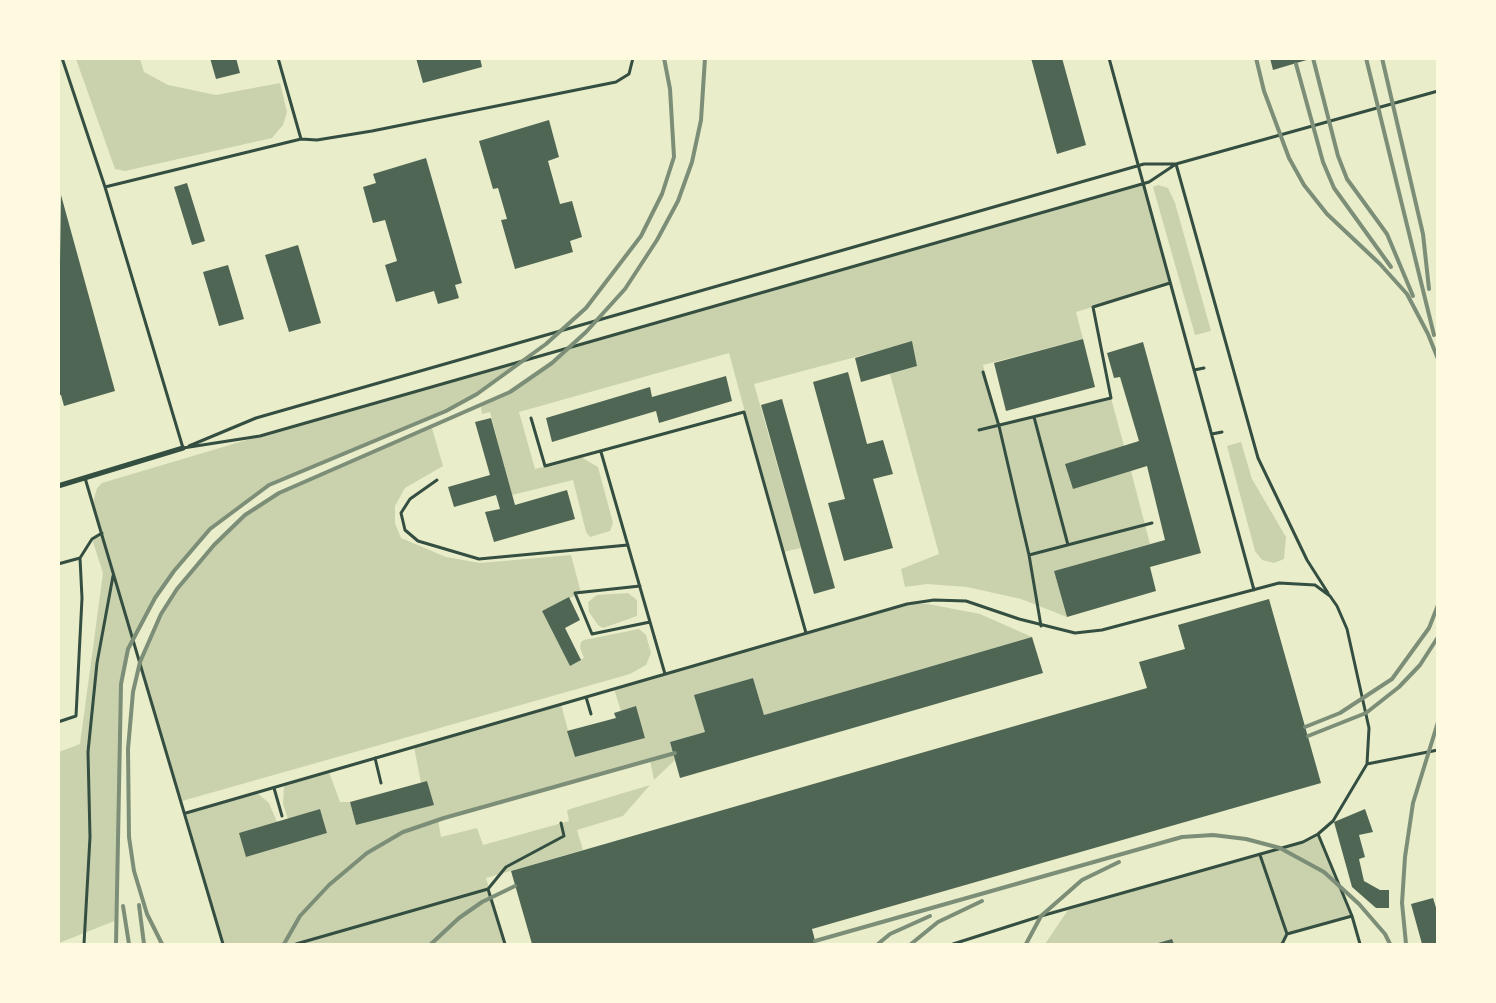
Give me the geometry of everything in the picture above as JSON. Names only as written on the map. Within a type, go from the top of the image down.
[{"type":"street","points":[[58,486],[183,448]]},
{"type":"lane","points":[[62,58],[105,187],[183,448]]},
{"type":"lane","points":[[278,58],[301,139]]},
{"type":"lane","points":[[105,187],[301,139],[318,140],[372,131],[616,82],[628,74],[633,58]]},
{"type":"lane","points":[[1109,58],[1254,590]]},
{"type":"lane","points":[[183,448],[256,418],[1144,165],[1176,164],[1437,91]]},
{"type":"lane","points":[[183,448],[260,436],[1149,182],[1176,164]]},
{"type":"lane","points":[[953,945],[1041,916],[1303,842],[1318,834],[1333,821],[1367,764],[1369,728],[1347,629],[1337,606],[1307,560],[1258,458],[1176,164]]},
{"type":"lane","points":[[979,430],[1111,398],[1093,308],[1171,283]]},
{"type":"lane","points":[[1194,370],[1204,368]]},
{"type":"lane","points":[[982,372],[999,426],[1029,555],[1041,626]]},
{"type":"lane","points":[[531,418],[545,466],[744,412],[806,633]]},
{"type":"lane","points":[[1034,416],[1068,545]]},
{"type":"lane","points":[[1212,435],[1222,432]]},
{"type":"lane","points":[[601,452],[665,674]]},
{"type":"lane","points":[[85,478],[186,813],[223,945]]},
{"type":"lane","points":[[437,480],[410,499],[401,513],[405,530],[418,542],[479,559],[628,545]]},
{"type":"lane","points":[[1029,555],[1152,523]]},
{"type":"lane","points":[[58,722],[76,716],[81,609],[80,558],[92,539],[102,533]]},
{"type":"lane","points":[[58,564],[80,558]]},
{"type":"lane","points":[[84,945],[90,837],[88,752],[97,663],[114,574]]},
{"type":"lane","points":[[186,813],[907,604],[934,600],[966,600],[1041,626],[1075,633],[1102,630],[1280,583],[1315,585],[1330,596]]},
{"type":"lane","points":[[640,586],[575,593],[592,634],[650,622]]},
{"type":"lane","points":[[586,697],[591,714]]},
{"type":"lane","points":[[1367,764],[1437,750]]},
{"type":"lane","points":[[375,758],[381,783]]},
{"type":"lane","points":[[274,788],[282,816]]},
{"type":"lane","points":[[296,945],[488,888],[506,867],[564,836],[561,823]]},
{"type":"lane","points":[[1318,834],[1352,916],[1360,945]]},
{"type":"lane","points":[[1260,854],[1287,934],[1282,945]]},
{"type":"lane","points":[[488,888],[505,945]]},
{"type":"lane","points":[[1287,934],[1352,916]]},
{"type":"green space","points":[[76,59],[140,59],[144,72],[168,85],[216,95],[280,83],[287,112],[283,125],[272,138],[125,171],[115,169]]},
{"type":"green space","points":[[1143,183],[1171,283],[1076,312],[1083,339],[983,365],[999,426],[1111,398],[1124,446],[1065,464],[1131,471],[1150,544],[1054,571],[1067,617],[1021,599],[967,587],[927,584],[905,587],[901,569],[939,554],[890,374],[917,366],[912,342],[754,384],[801,548],[783,552],[729,353],[519,412],[535,469],[581,457],[598,467],[613,523],[610,531],[590,537],[586,532],[573,480],[512,495],[490,412],[482,414],[481,407],[510,392],[552,363],[569,348]]},
{"type":"green space","points":[[1158,185],[1168,188],[1175,203],[1211,331],[1195,335],[1153,187]]},
{"type":"green space","points":[[522,361],[477,394],[446,411],[269,485],[210,529],[174,571],[155,598],[128,649],[121,684],[117,920],[59,943],[59,752],[80,744],[103,573],[92,539],[102,533],[93,502],[97,488],[102,483]]},
{"type":"green space","points":[[432,428],[443,466],[405,488],[395,506],[395,523],[401,538],[446,557],[480,563],[571,555],[581,593],[542,611],[570,665],[584,658],[580,648],[584,640],[639,629],[646,635],[651,653],[646,665],[630,674],[182,801],[140,662],[161,614],[177,589],[214,545],[248,513],[279,493]]},
{"type":"green space","points":[[1241,442],[1252,479],[1286,537],[1284,559],[1274,563],[1262,560],[1255,551],[1227,446]]},
{"type":"green space","points":[[628,593],[637,600],[637,616],[603,628],[598,625],[589,612],[588,602],[597,595]]},
{"type":"green space","points":[[907,604],[928,604],[980,614],[1032,637],[764,715],[753,678],[695,695],[705,732],[670,742],[675,760],[654,780],[650,760],[438,820],[441,837],[477,828],[483,845],[569,821],[567,810],[650,785],[623,816],[577,830],[583,850],[486,878],[505,944],[223,944],[186,813],[257,793],[269,803],[277,822],[246,857],[327,833],[320,809],[288,819],[283,804],[284,785],[329,772],[340,802],[350,802],[356,825],[433,805],[427,781],[421,783],[414,747],[561,704],[575,757],[645,738],[636,707],[621,711],[614,689]]},
{"type":"green space","points":[[1318,834],[1352,916],[1287,934],[1281,944],[1174,944],[1172,939],[1152,944],[1045,944],[1068,910],[1303,842]]},
{"type":"building","points":[[210,58],[236,58],[240,73],[216,79]]},
{"type":"building","points":[[416,58],[480,58],[482,67],[423,83]]},
{"type":"building","points":[[1031,58],[1062,58],[1086,145],[1057,154]]},
{"type":"building","points":[[1270,58],[1310,58],[1310,59],[1273,70]]},
{"type":"building","points":[[549,120],[559,157],[548,161],[560,204],[572,201],[582,237],[570,241],[573,252],[515,269],[501,220],[507,219],[498,188],[493,189],[479,141]]},
{"type":"building","points":[[426,158],[462,283],[455,285],[459,298],[438,304],[434,291],[396,302],[385,265],[397,261],[385,220],[373,223],[363,187],[376,183],[373,174]]},
{"type":"building","points":[[187,183],[205,241],[192,245],[174,187]]},
{"type":"building","points":[[61,195],[115,391],[64,406],[61,395],[58,395]]},
{"type":"building","points":[[298,245],[321,323],[289,332],[265,255]]},
{"type":"building","points":[[228,265],[244,319],[219,326],[203,272]]},
{"type":"building","points":[[1083,339],[1095,387],[1006,411],[994,363]]},
{"type":"building","points":[[912,341],[917,366],[861,382],[855,358]]},
{"type":"building","points":[[1143,342],[1201,553],[1150,567],[1156,591],[1067,617],[1054,571],[1165,540],[1147,466],[1073,489],[1065,464],[1139,441],[1120,377],[1114,378],[1107,353]]},
{"type":"building","points":[[848,372],[867,444],[883,440],[893,474],[873,479],[893,548],[844,561],[828,503],[845,499],[813,382]]},
{"type":"building","points":[[726,376],[732,401],[659,423],[656,411],[552,442],[546,418],[650,387],[652,397]]},
{"type":"building","points":[[782,399],[835,588],[814,594],[761,405]]},
{"type":"building","points":[[491,418],[515,505],[567,490],[575,519],[494,542],[485,512],[500,509],[496,495],[454,507],[448,487],[490,475],[475,422]]},
{"type":"building","points":[[569,597],[580,620],[565,628],[581,660],[570,666],[542,611]]},
{"type":"building","points":[[1269,599],[1321,783],[812,929],[816,944],[532,944],[511,871],[1147,688],[1139,662],[1185,649],[1178,625]]},
{"type":"building","points":[[1032,637],[1043,673],[680,778],[670,742],[705,732],[694,695],[753,678],[764,715]]},
{"type":"building","points":[[636,706],[645,738],[575,757],[567,731],[616,718],[614,713]]},
{"type":"building","points":[[427,781],[434,805],[356,825],[350,802]]},
{"type":"building","points":[[320,809],[327,833],[246,857],[239,833]]},
{"type":"building","points":[[1365,809],[1373,832],[1359,835],[1365,857],[1359,859],[1364,881],[1380,890],[1389,890],[1389,908],[1376,908],[1352,887],[1334,822]]},
{"type":"building","points":[[1433,898],[1438,914],[1438,944],[1422,944],[1411,904]]},
{"type":"building","points":[[1172,939],[1174,944],[1154,944]]},
{"type":"railway","points":[[116,944],[121,684],[128,649],[155,598],[174,571],[210,529],[269,485],[446,411],[477,394],[546,344],[586,308],[641,236],[662,194],[674,157],[670,89],[664,58]]},
{"type":"railway","points":[[162,944],[147,914],[134,871],[129,837],[128,749],[133,692],[140,662],[161,614],[177,589],[214,545],[245,515],[279,493],[510,392],[552,363],[586,332],[625,289],[657,240],[678,201],[692,162],[701,120],[705,58]]},
{"type":"railway","points":[[1256,58],[1264,91],[1289,158],[1304,185],[1327,214],[1380,264],[1407,294],[1438,359]]},
{"type":"railway","points":[[1313,58],[1338,156],[1347,179],[1387,234],[1413,296]]},
{"type":"railway","points":[[1366,58],[1434,335]]},
{"type":"railway","points":[[1382,58],[1423,234],[1429,289]]},
{"type":"railway","points":[[1296,64],[1323,162],[1334,188],[1391,267]]},
{"type":"railway","points":[[1305,727],[1340,713],[1392,679],[1429,628],[1438,605]]},
{"type":"railway","points":[[1308,736],[1366,713],[1399,687],[1420,665],[1438,637]]},
{"type":"railway","points":[[1406,944],[1402,903],[1405,857],[1413,803],[1438,722]]},
{"type":"railway","points":[[284,944],[300,916],[329,885],[367,853],[403,832],[444,818],[675,753]]},
{"type":"railway","points":[[815,941],[1182,837],[1213,835],[1246,839],[1280,848],[1324,872],[1359,904],[1385,934],[1390,944]]},
{"type":"railway","points":[[1026,944],[1041,916],[1082,880],[1119,862]]},
{"type":"railway","points":[[431,944],[459,918],[482,902],[515,886]]},
{"type":"railway","points":[[911,944],[938,922],[982,901]]},
{"type":"railway","points":[[139,905],[144,944]]},
{"type":"railway","points":[[123,906],[129,944]]},
{"type":"railway","points":[[878,944],[890,934],[930,916]]}]
